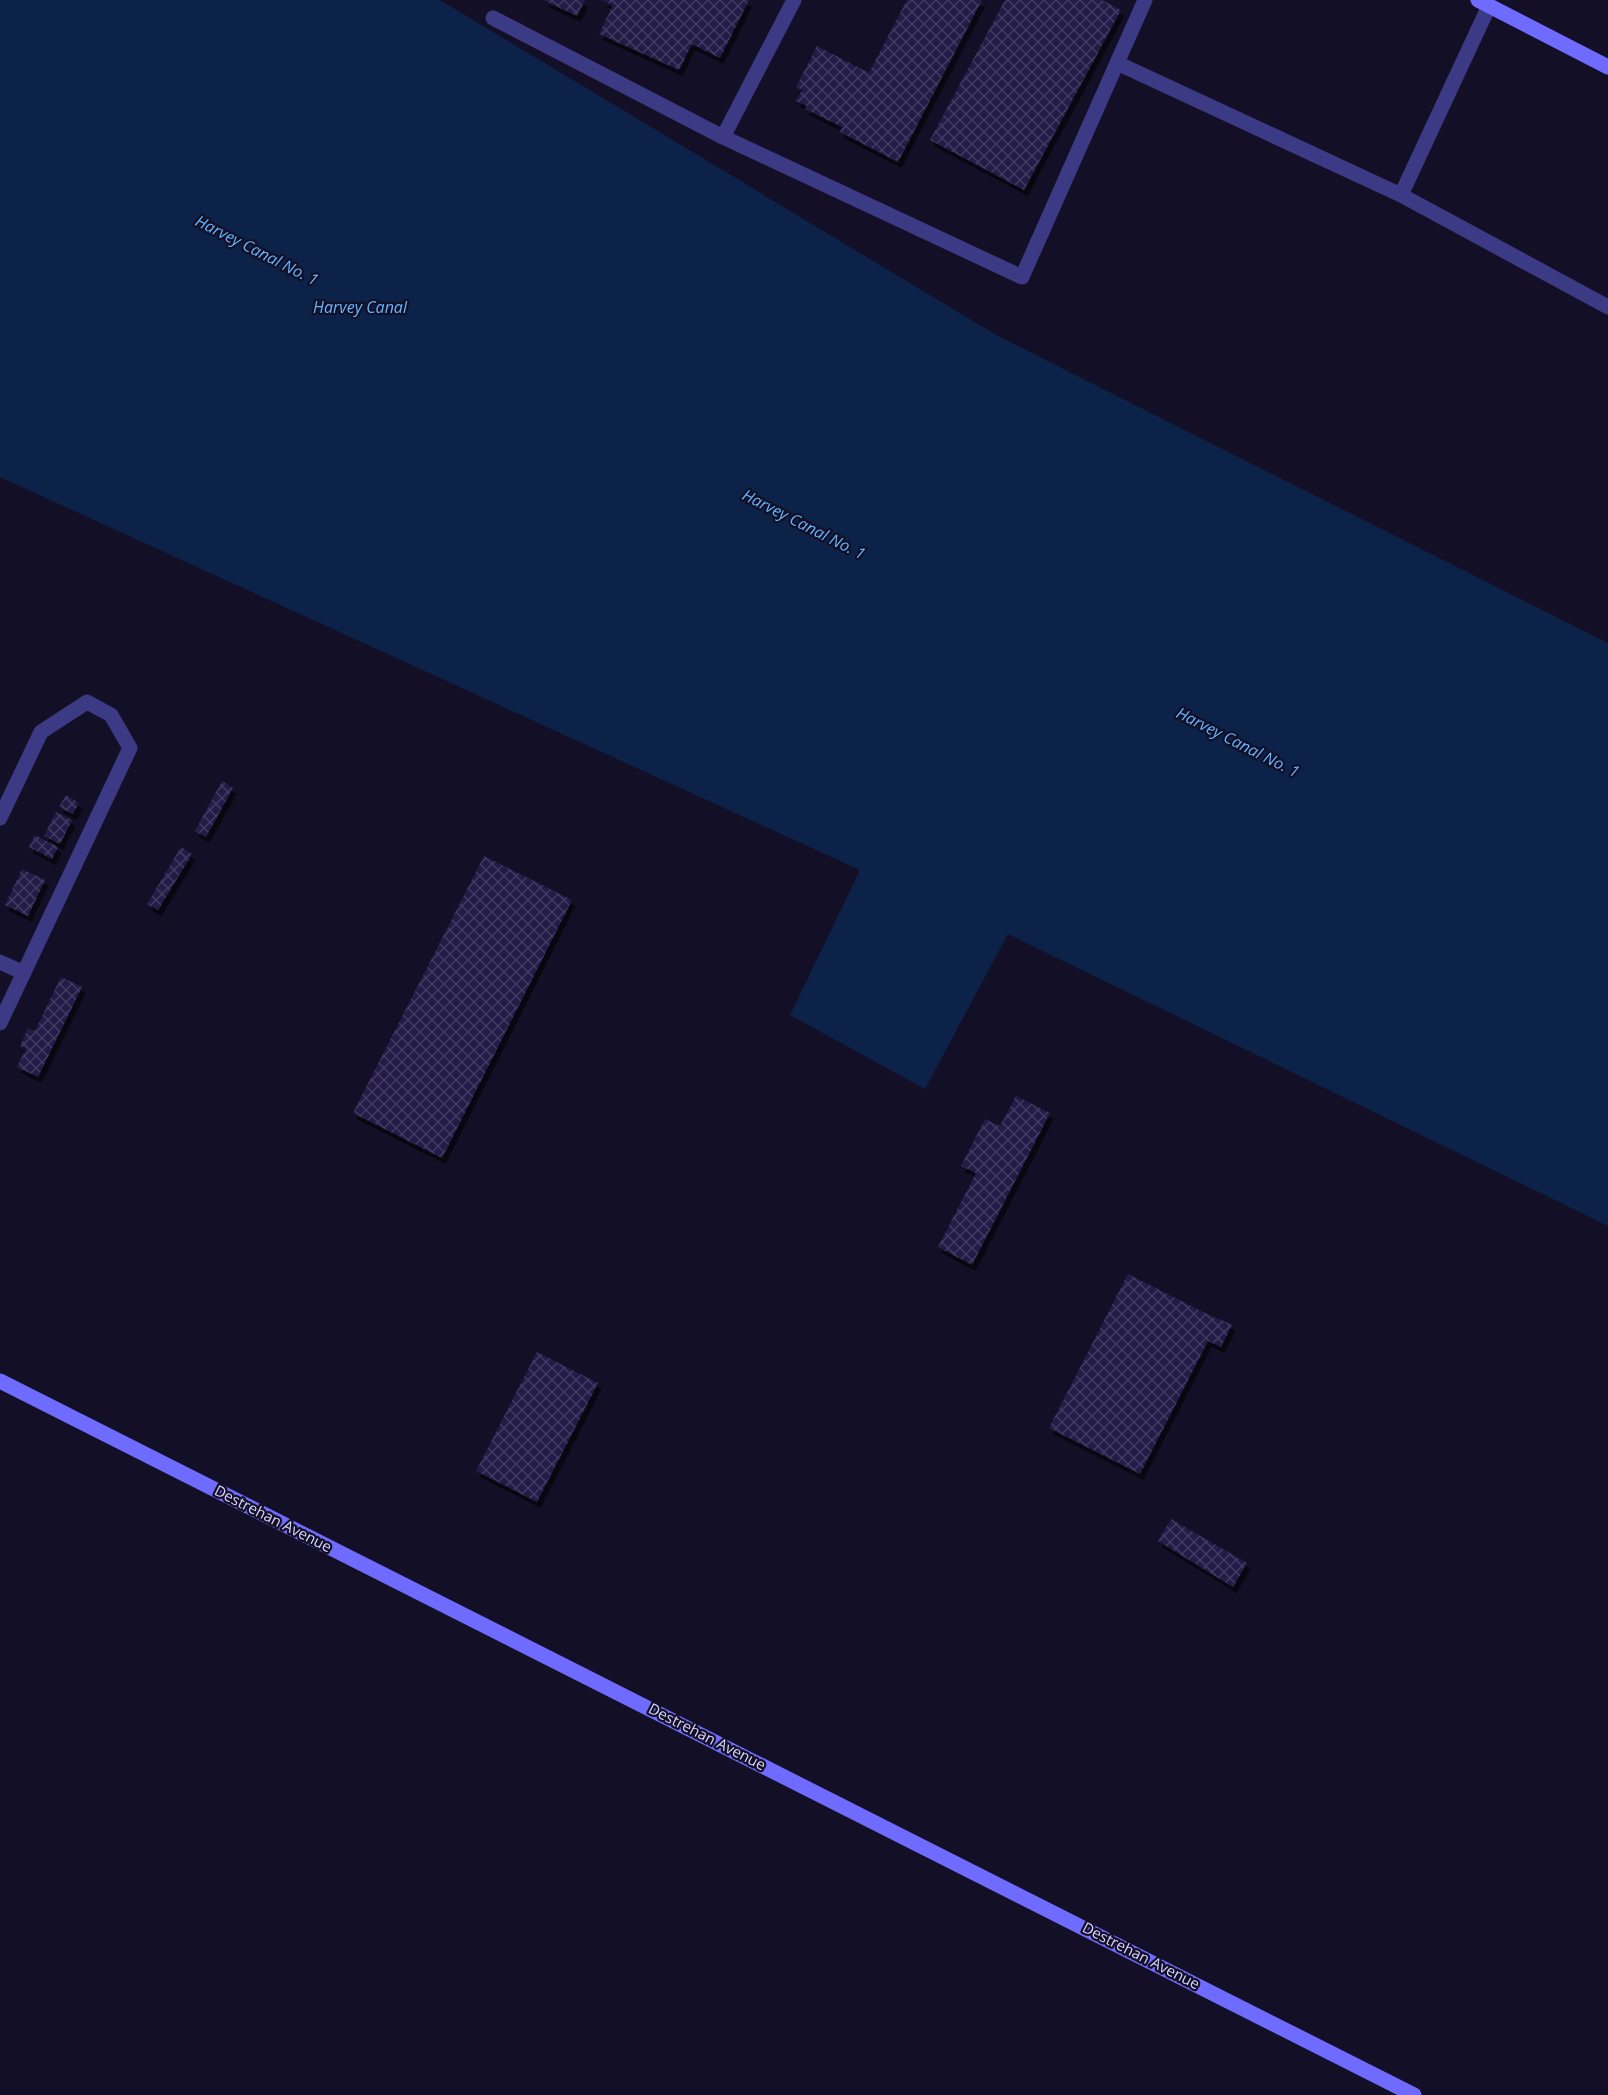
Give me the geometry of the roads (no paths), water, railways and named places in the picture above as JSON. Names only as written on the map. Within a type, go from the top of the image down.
[{"type":"main road","points":[[1483,3],[1608,67]]},
{"type":"main road","name":"Destrehan Avenue","points":[[0,1381],[1414,2095]]},
{"type":"lane","points":[[723,138],[794,0]]},
{"type":"lane","points":[[493,18],[723,138],[1022,277],[1145,0]]},
{"type":"lane","points":[[1401,195],[1483,3]]},
{"type":"lane","points":[[1117,63],[1401,195],[1608,307]]},
{"type":"lane","points":[[0,818],[41,732],[87,702],[111,715],[130,748],[0,1023]]},
{"type":"lane","points":[[0,962],[24,973]]},
{"type":"water","name":"Harvey Canal","points":[[0,0],[440,0],[998,336],[1608,643],[1608,1226],[1008,934],[925,1089],[790,1015],[860,870],[0,477]]},
{"type":"water label","name":"Harvey Canal No. 1","points":[[257,250]]},
{"type":"water label","name":"Harvey Canal No. 1","points":[[804,524]]},
{"type":"water label","name":"Harvey Canal No. 1","points":[[1238,742]]}]
